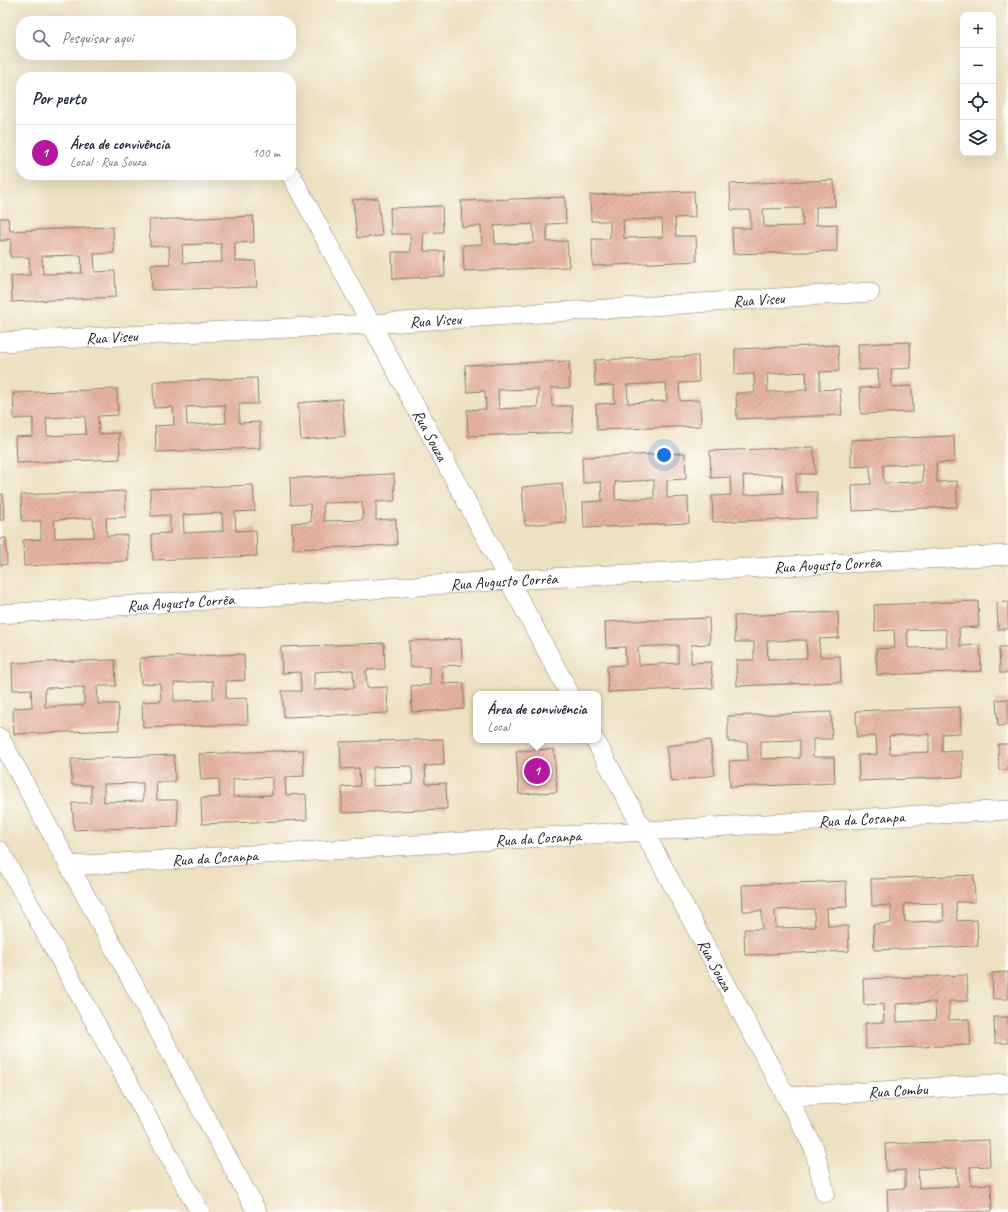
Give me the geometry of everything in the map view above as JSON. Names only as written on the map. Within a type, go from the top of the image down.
[{"type":"street","name":"Rua Souza","points":[[294,180],[568,691]]},
{"type":"street","name":"Rua Viseu","points":[[0,342],[371,324],[870,292]]},
{"type":"street","name":"Rua Augusto Corrêa","points":[[0,614],[509,580],[1008,555]]},
{"type":"street","points":[[0,738],[257,1212]]},
{"type":"street","name":"Rua Souza","points":[[597,743],[814,1148],[825,1193]]},
{"type":"street","name":"Rua da Cosanpa","points":[[69,866],[1008,810]]},
{"type":"street","points":[[0,851],[5,869],[200,1212]]},
{"type":"street","name":"Rua Combu","points":[[787,1097],[1008,1083]]},
{"type":"building","points":[[834,180],[835,206],[816,207],[816,225],[837,224],[837,251],[733,254],[732,228],[751,228],[750,210],[731,210],[730,184]],"holes":[[[802,208],[803,226],[764,227],[763,209]]]},
{"type":"building","points":[[694,191],[695,217],[675,218],[676,236],[696,236],[697,261],[593,266],[592,239],[610,239],[610,221],[591,221],[590,195]],"holes":[[[662,219],[663,237],[624,238],[623,220]]]},
{"type":"building","points":[[565,197],[566,223],[547,224],[547,242],[567,241],[569,267],[464,271],[463,245],[482,244],[481,226],[462,227],[461,201]],"holes":[[[533,224],[534,243],[495,244],[494,226]]]},
{"type":"building","points":[[378,198],[382,236],[357,238],[353,200]]},
{"type":"building","points":[[442,206],[443,232],[423,233],[424,251],[444,251],[445,276],[393,279],[392,252],[411,252],[410,234],[391,234],[390,208]]},
{"type":"building","points":[[253,216],[254,242],[235,243],[235,261],[255,261],[257,287],[152,290],[151,264],[170,264],[169,246],[150,246],[149,220]],"holes":[[[221,244],[222,262],[183,263],[182,245]]]},
{"type":"building","points":[[0,218],[8,218],[10,231],[113,227],[114,253],[94,254],[95,272],[115,271],[116,297],[12,302],[11,276],[30,275],[29,257],[10,257],[11,239],[0,241]],"holes":[[[81,255],[82,273],[43,274],[42,256]]]},
{"type":"building","points":[[910,342],[911,368],[891,369],[892,387],[912,386],[913,412],[861,414],[860,388],[879,387],[878,369],[859,370],[858,344]]},
{"type":"building","points":[[838,345],[839,371],[820,372],[820,390],[840,389],[842,415],[737,419],[736,393],[755,393],[754,374],[735,375],[735,349]],"holes":[[[806,372],[807,390],[768,392],[767,374]]]},
{"type":"building","points":[[698,356],[699,382],[679,383],[680,401],[700,400],[701,426],[597,430],[596,404],[615,403],[614,385],[595,386],[594,360]],"holes":[[[666,383],[667,401],[628,403],[627,385]]]},
{"type":"building","points":[[569,361],[570,388],[551,388],[552,406],[572,406],[573,432],[468,436],[467,410],[486,409],[485,391],[467,392],[465,365]],"holes":[[[538,389],[538,407],[499,409],[498,390]]]},
{"type":"building","points":[[257,378],[258,404],[239,404],[239,423],[260,422],[260,448],[156,452],[155,426],[174,425],[173,407],[154,408],[153,382]],"holes":[[[225,405],[226,423],[187,425],[186,407]]]},
{"type":"building","points":[[117,389],[118,415],[98,416],[99,434],[119,433],[120,459],[16,463],[15,437],[33,436],[33,418],[14,419],[13,393]],"holes":[[[85,416],[86,434],[47,436],[46,418]]]},
{"type":"building","points":[[342,399],[345,436],[301,440],[298,403]]},
{"type":"building","points":[[954,436],[955,462],[936,463],[937,482],[957,481],[957,507],[853,511],[852,485],[871,484],[870,466],[851,467],[851,440]],"holes":[[[922,464],[923,482],[884,483],[883,465]]]},
{"type":"building","points":[[814,447],[815,474],[796,474],[796,492],[817,492],[817,518],[713,522],[712,496],[731,495],[730,477],[711,478],[710,451]],"holes":[[[782,475],[783,493],[744,495],[743,476]]]},
{"type":"building","points":[[685,453],[686,479],[667,480],[667,498],[688,497],[689,523],[584,528],[583,502],[602,501],[601,482],[583,483],[582,457]],"holes":[[[654,480],[654,498],[615,500],[615,482]]]},
{"type":"building","points":[[394,474],[395,501],[376,502],[376,520],[396,519],[397,545],[293,549],[292,523],[311,522],[310,504],[291,505],[290,478]],"holes":[[[362,502],[363,520],[324,521],[323,503]]]},
{"type":"building","points":[[562,483],[566,522],[525,525],[522,487]]},
{"type":"building","points":[[253,485],[255,511],[235,512],[236,531],[256,530],[257,556],[153,560],[152,534],[170,533],[170,515],[151,516],[150,489]],"holes":[[[222,513],[223,531],[184,533],[183,515]]]},
{"type":"building","points":[[125,491],[126,517],[106,518],[107,536],[127,535],[128,561],[24,566],[23,540],[41,539],[41,521],[22,521],[21,495]],"holes":[[[93,518],[94,537],[55,538],[54,520]]]},
{"type":"building","points":[[0,494],[3,494],[4,520],[0,520]]},
{"type":"building","points":[[6,538],[7,564],[0,565],[0,539]]},
{"type":"building","points":[[978,601],[979,627],[959,628],[960,646],[980,645],[981,671],[877,675],[876,649],[895,648],[894,630],[875,631],[874,605]],"holes":[[[946,629],[947,647],[908,648],[907,630]]]},
{"type":"building","points":[[1008,602],[1008,629],[998,629],[997,603]]},
{"type":"building","points":[[838,612],[839,638],[819,639],[820,657],[840,656],[841,682],[737,686],[736,660],[754,660],[754,642],[735,642],[734,616]],"holes":[[[806,640],[807,658],[768,659],[767,641]]]},
{"type":"building","points":[[709,618],[710,644],[691,645],[691,663],[711,662],[713,688],[608,692],[607,666],[626,665],[625,647],[606,648],[605,622]],"holes":[[[678,645],[678,663],[639,665],[638,647]]]},
{"type":"building","points":[[461,639],[462,665],[442,666],[443,684],[464,683],[464,709],[412,712],[411,686],[430,685],[429,667],[410,667],[409,641]]},
{"type":"building","points":[[384,643],[385,669],[366,670],[367,688],[387,687],[388,713],[284,717],[282,691],[301,691],[300,672],[282,673],[281,647]],"holes":[[[353,670],[354,688],[314,690],[314,672]]]},
{"type":"building","points":[[999,647],[1008,647],[1008,673],[1000,673]]},
{"type":"building","points":[[244,654],[245,680],[226,681],[226,699],[247,698],[248,724],[143,728],[142,702],[161,701],[160,683],[141,684],[140,658]],"holes":[[[213,681],[213,700],[174,701],[174,683]]]},
{"type":"building","points":[[115,660],[116,686],[97,686],[98,704],[118,704],[119,730],[14,734],[13,708],[32,707],[31,689],[13,690],[12,663]],"holes":[[[84,687],[84,705],[45,707],[45,688]]]},
{"type":"building","points":[[1008,699],[1008,725],[998,726],[996,700]]},
{"type":"building","points":[[960,707],[961,733],[942,734],[942,752],[962,751],[963,777],[859,781],[858,755],[877,754],[876,736],[857,737],[856,711]],"holes":[[[929,734],[929,752],[890,754],[889,736]]]},
{"type":"building","points":[[831,712],[832,739],[813,739],[813,757],[834,757],[835,783],[730,787],[729,761],[748,760],[747,742],[728,742],[728,716]],"holes":[[[800,740],[800,758],[761,759],[761,741]]]},
{"type":"building","points":[[443,739],[444,765],[425,766],[426,784],[446,783],[447,809],[342,813],[342,787],[360,786],[359,768],[341,769],[340,742]],"holes":[[[412,766],[413,784],[373,786],[373,767]]]},
{"type":"building","points":[[710,740],[715,775],[671,782],[666,746]]},
{"type":"building","points":[[998,744],[1008,744],[1008,770],[999,770]]},
{"type":"building","points":[[554,749],[557,792],[519,794],[516,751]]},
{"type":"building","points":[[303,750],[304,776],[285,777],[286,795],[306,794],[307,820],[202,824],[201,798],[220,797],[219,779],[201,780],[199,754]],"holes":[[[272,777],[272,795],[233,797],[233,779]]]},
{"type":"building","points":[[174,755],[175,782],[156,782],[157,800],[177,800],[178,826],[74,830],[72,803],[91,803],[91,785],[72,785],[71,759]],"holes":[[[143,783],[143,801],[104,802],[104,784]]]},
{"type":"building","points":[[974,875],[975,902],[956,902],[957,921],[977,920],[978,946],[874,950],[873,924],[891,923],[891,905],[872,906],[871,879]],"holes":[[[943,903],[944,921],[905,922],[904,904]]]},
{"type":"building","points":[[846,881],[847,907],[827,908],[828,926],[848,926],[849,951],[745,955],[744,929],[762,929],[762,911],[743,911],[742,885]],"holes":[[[814,909],[815,927],[776,928],[775,910]]]},
{"type":"building","points":[[1008,972],[1008,999],[993,999],[992,973]]},
{"type":"building","points":[[967,975],[968,1001],[949,1001],[949,1020],[969,1019],[971,1045],[866,1049],[865,1023],[884,1022],[883,1004],[864,1005],[863,979]],"holes":[[[935,1002],[936,1020],[897,1022],[896,1004]]]},
{"type":"building","points":[[994,1017],[1008,1017],[1008,1043],[995,1043]]},
{"type":"building","points":[[989,1140],[990,1166],[970,1167],[971,1185],[991,1184],[992,1211],[888,1212],[887,1189],[905,1188],[905,1170],[886,1171],[885,1144]],"holes":[[[957,1168],[958,1186],[919,1188],[918,1169]]]},
{"type":"place","name":"Área de convivência","points":[[537,771]]}]
